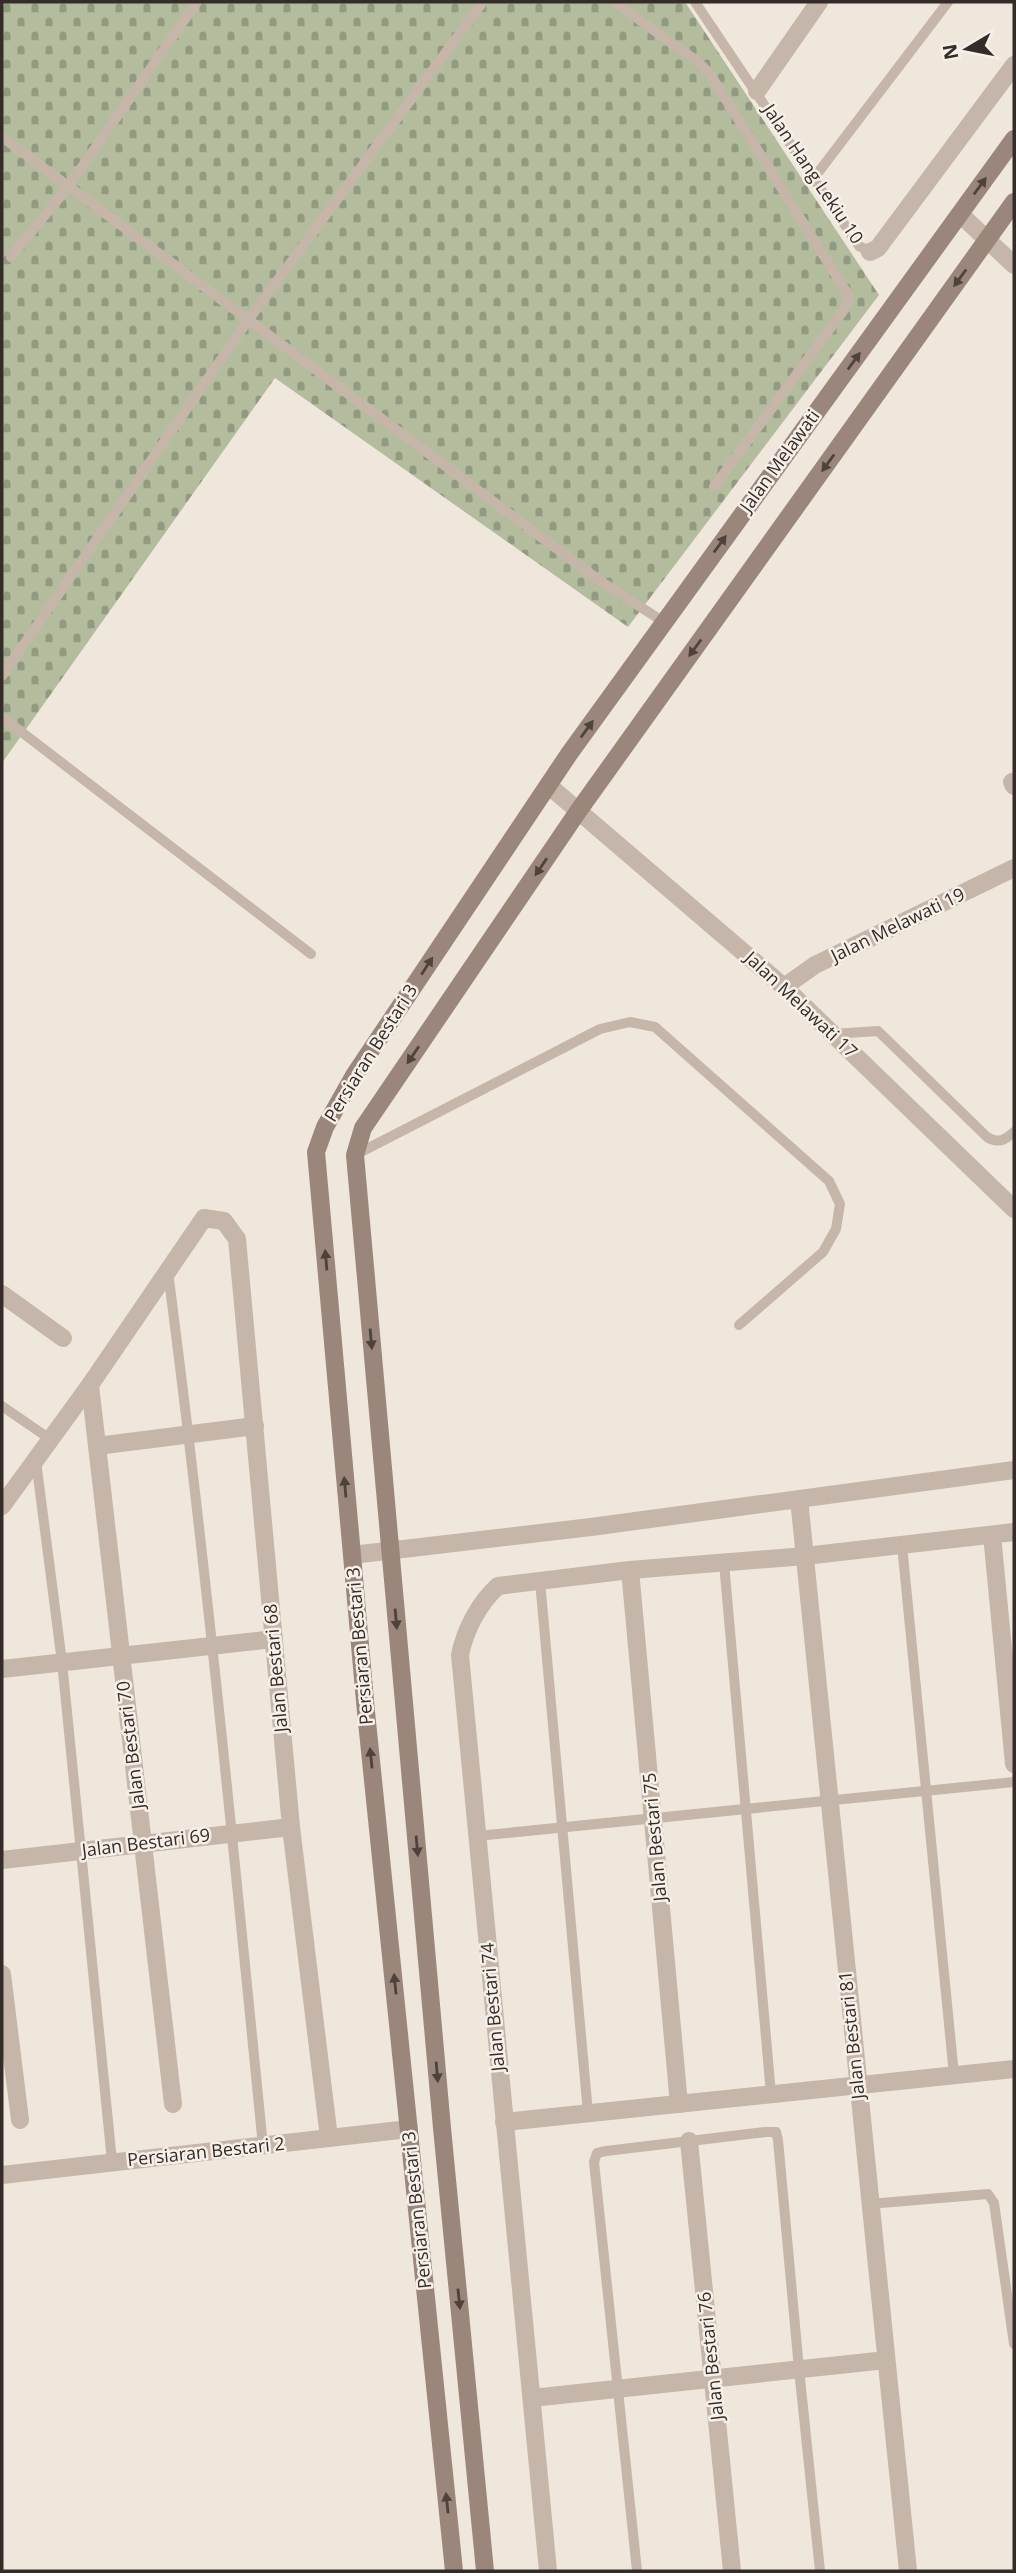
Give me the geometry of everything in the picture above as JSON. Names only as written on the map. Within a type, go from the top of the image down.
[{"type":"street","points":[[757,91],[819,2]]},
{"type":"street","name":"Jalan Hang Lekiu 10","points":[[870,252],[878,247],[1014,65]]},
{"type":"street","name":"Jalan Melawati","points":[[548,785],[1014,139]]},
{"type":"street","points":[[579,810],[1014,202]]},
{"type":"street","points":[[960,214],[1014,265]]},
{"type":"street","name":"Jalan Melawati 17","points":[[548,785],[784,987],[1014,1209]]},
{"type":"street","name":"Persiaran Bestari 3","points":[[454,2571],[352,1555],[316,1152],[325,1127],[355,1074],[548,785]]},
{"type":"street","name":"Persiaran Bestari 3","points":[[485,2571],[442,2128],[355,1155],[363,1128],[579,810]]},
{"type":"street","name":"Jalan Melawati 19","points":[[784,987],[815,965],[1014,868]]},
{"type":"street","name":"Jalan Bestari 68","points":[[168,1271],[204,1218],[224,1221],[237,1239],[291,1827],[329,2138]]},
{"type":"street","points":[[2,1506],[168,1271]]},
{"type":"street","points":[[2,1294],[63,1338]]},
{"type":"street","name":"Jalan Bestari 70","points":[[90,1385],[173,2104]]},
{"type":"street","points":[[97,1446],[255,1426]]},
{"type":"street","points":[[352,1555],[591,1527],[1014,1470]]},
{"type":"street","name":"Jalan Bestari 81","points":[[799,1499],[908,2571]]},
{"type":"street","name":"Jalan Bestari 74","points":[[548,2571],[460,1655],[463,1640],[486,1596],[498,1586],[630,1570],[806,1556],[1014,1532]]},
{"type":"street","points":[[992,1535],[1014,1763]]},
{"type":"street","name":"Jalan Bestari 75","points":[[630,1570],[679,2104]]},
{"type":"street","points":[[2,1669],[274,1639]]},
{"type":"street","name":"Jalan Bestari 69","points":[[2,1860],[291,1827]]},
{"type":"street","points":[[2,1974],[20,2120]]},
{"type":"street","points":[[504,2122],[1014,2069]]},
{"type":"street","name":"Persiaran Bestari 2","points":[[2,2175],[410,2129]]},
{"type":"street","name":"Jalan Bestari 76","points":[[689,2141],[732,2571]]},
{"type":"street","points":[[531,2398],[886,2360]]},
{"type":"lane","points":[[11,257],[68,187],[197,2]]},
{"type":"lane","points":[[2,676],[249,319],[483,2]]},
{"type":"lane","points":[[614,2],[697,61],[710,74],[848,293],[849,299],[843,311],[714,487]]},
{"type":"lane","points":[[814,178],[948,2]]},
{"type":"lane","name":"Jalan Hang Lekiu 10","points":[[701,4],[859,246],[870,252]]},
{"type":"lane","points":[[2,138],[603,583],[664,622]]},
{"type":"lane","points":[[2,717],[311,954]]},
{"type":"lane","points":[[355,1155],[600,1028],[630,1022],[655,1027],[830,1181],[840,1204],[835,1229],[823,1252],[739,1325]]},
{"type":"lane","points":[[833,1034],[878,1031],[987,1137],[993,1141],[1002,1141],[1014,1132]]},
{"type":"lane","points":[[168,1271],[213,1646],[263,2146]]},
{"type":"lane","points":[[2,1406],[50,1440]]},
{"type":"lane","points":[[36,1461],[62,1662],[112,2161]]},
{"type":"lane","points":[[901,1545],[954,2075]]},
{"type":"lane","points":[[724,1563],[771,2094]]},
{"type":"lane","points":[[540,1581],[588,2113]]},
{"type":"lane","points":[[477,1836],[1014,1782]]},
{"type":"lane","points":[[637,2571],[594,2162],[597,2153],[606,2151],[776,2132],[820,2571]]},
{"type":"lane","points":[[869,2204],[988,2194],[994,2203],[1014,2344]]},
{"type":"green space","points":[[2,2],[685,2],[879,295],[628,627],[275,378],[2,763]]}]
